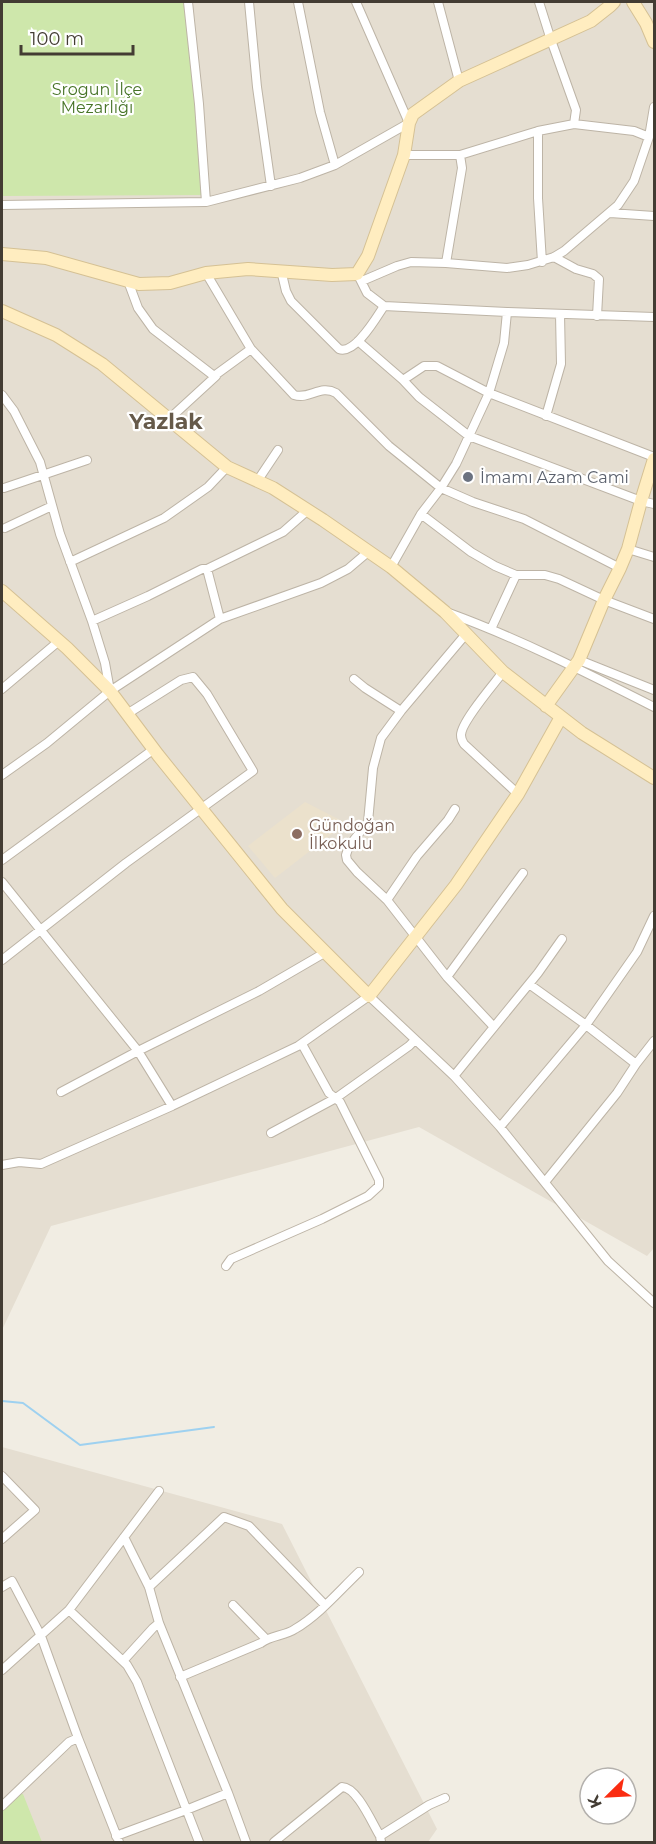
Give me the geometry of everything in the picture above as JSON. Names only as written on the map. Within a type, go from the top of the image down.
[{"type":"street","points":[[188,2],[199,104],[206,202]]},
{"type":"street","points":[[249,2],[257,87],[271,186]]},
{"type":"street","points":[[298,2],[320,112],[335,165]]},
{"type":"street","points":[[356,2],[409,123]]},
{"type":"street","points":[[438,2],[459,81]]},
{"type":"street","points":[[539,2],[576,110],[574,124]]},
{"type":"street","points":[[614,2],[591,21],[459,81],[413,114],[409,123],[404,155],[359,277],[367,293],[384,306],[654,317]]},
{"type":"street","points":[[633,2],[654,42]]},
{"type":"street","points":[[2,254],[46,258],[139,284],[170,283],[206,273],[248,269],[359,277],[411,262],[507,268],[542,262],[564,251],[618,205],[634,181],[649,137],[654,107]]},
{"type":"street","points":[[2,205],[206,202],[300,178],[335,165],[409,123]]},
{"type":"street","points":[[404,155],[460,155],[538,131],[574,124],[634,131],[649,137]]},
{"type":"street","points":[[538,131],[538,198],[542,262]]},
{"type":"street","points":[[446,263],[462,168],[460,155]]},
{"type":"street","points":[[610,213],[654,216]]},
{"type":"street","points":[[554,257],[576,269],[593,274],[599,279],[597,316]]},
{"type":"street","points":[[281,270],[291,301],[339,349],[349,349],[358,341],[384,306]]},
{"type":"street","points":[[206,273],[251,350],[294,394],[301,397],[325,389],[336,393],[389,446],[441,488],[473,502],[524,519],[620,568]]},
{"type":"street","points":[[128,281],[138,308],[153,329],[214,376]]},
{"type":"street","points":[[2,311],[56,334],[102,364],[227,467],[258,480],[308,510],[391,567],[445,612],[503,672],[582,733],[654,778]]},
{"type":"street","points":[[391,567],[421,514],[456,464],[489,393],[504,343],[507,312]]},
{"type":"street","points":[[546,416],[561,364],[560,314]]},
{"type":"street","points":[[358,341],[419,397],[469,436],[640,501],[654,504]]},
{"type":"street","points":[[168,420],[216,376],[214,376],[251,350]]},
{"type":"street","points":[[403,380],[424,366],[437,366],[489,393],[654,458],[628,549],[620,568],[577,664],[546,706]]},
{"type":"street","points":[[2,396],[14,411],[40,462],[70,562],[105,663],[110,691]]},
{"type":"street","points":[[258,480],[278,450]]},
{"type":"street","points":[[4,488],[87,460]]},
{"type":"street","points":[[70,562],[164,518],[208,487],[227,467]]},
{"type":"street","points":[[5,528],[52,506]]},
{"type":"street","points":[[92,621],[283,532],[308,510]]},
{"type":"street","points":[[421,514],[471,552],[495,566],[516,575],[545,575],[654,619]]},
{"type":"street","points":[[628,549],[654,557]]},
{"type":"street","points":[[2,776],[47,744],[110,691],[220,619],[321,583],[348,569],[368,552]]},
{"type":"street","points":[[207,569],[220,619]]},
{"type":"street","points":[[491,629],[516,575]]},
{"type":"street","points":[[2,591],[59,641],[110,691],[282,909],[369,996],[454,1076],[500,1127],[608,1261],[654,1303]]},
{"type":"street","points":[[445,612],[577,664],[654,690]]},
{"type":"street","points":[[466,634],[381,738],[373,768],[368,822],[346,855],[347,860],[357,872],[387,900],[447,977],[494,1027]]},
{"type":"street","points":[[2,689],[59,641]]},
{"type":"street","points":[[577,664],[654,707]]},
{"type":"street","points":[[503,672],[466,721],[460,738],[518,794]]},
{"type":"street","points":[[2,960],[126,863],[252,771],[207,694],[193,677],[181,680],[127,714]]},
{"type":"street","points":[[354,679],[364,688],[401,711]]},
{"type":"street","points":[[2,1165],[19,1162],[41,1164],[172,1106],[302,1044],[369,996],[456,885],[518,794],[561,717]]},
{"type":"street","points":[[2,860],[154,749]]},
{"type":"street","points":[[387,900],[417,856],[455,809]]},
{"type":"street","points":[[447,977],[523,873]]},
{"type":"street","points":[[2,882],[138,1051],[172,1106]]},
{"type":"street","points":[[500,1127],[586,1025],[637,952],[654,916]]},
{"type":"street","points":[[454,1076],[529,984],[562,939]]},
{"type":"street","points":[[61,1092],[260,991],[326,952]]},
{"type":"street","points":[[529,984],[636,1064]]},
{"type":"street","points":[[271,1133],[336,1098],[415,1040]]},
{"type":"street","points":[[545,1182],[617,1093],[654,1041]]},
{"type":"street","points":[[226,1266],[231,1259],[322,1219],[368,1196],[379,1186],[379,1180],[345,1110],[329,1093],[302,1044]]},
{"type":"street","points":[[2,1476],[35,1510],[2,1539]]},
{"type":"street","points":[[2,1670],[69,1610],[159,1491]]},
{"type":"street","points":[[149,1587],[224,1517],[249,1526],[325,1605]]},
{"type":"street","points":[[124,1537],[149,1587],[159,1623],[246,1842]]},
{"type":"street","points":[[180,1677],[266,1639],[294,1630],[325,1605],[359,1572]]},
{"type":"street","points":[[2,1587],[12,1581],[40,1636],[117,1839],[228,1793]]},
{"type":"street","points":[[233,1605],[266,1639]]},
{"type":"street","points":[[69,1610],[123,1661],[137,1682],[199,1842]]},
{"type":"street","points":[[123,1661],[159,1623]]},
{"type":"street","points":[[2,1806],[69,1742],[78,1738]]},
{"type":"street","points":[[274,1842],[342,1787],[347,1787],[354,1792],[381,1839],[429,1805],[445,1798]]},
{"type":"shaded area","points":[[2,2],[654,2],[654,1248],[647,1256],[419,1127],[51,1226],[2,1330]]},
{"type":"shaded area","name":"Gündoğan İlkokulu","points":[[305,802],[346,823],[275,878],[248,846]]},
{"type":"shaded area","points":[[2,1447],[282,1524],[437,1829],[428,1842],[2,1842]]},
{"type":"green space","name":"Srogun İlçe Mezarlığı","points":[[2,2],[184,2],[204,195],[2,196]]},
{"type":"green space","points":[[19,1794],[23,1794],[42,1842],[4,1842],[2,1840],[2,1810]]},
{"type":"waterway","points":[[2,1401],[23,1403],[80,1445],[214,1427]]},
{"type":"place","name":"İmamı Azam Cami","points":[[468,477]]},
{"type":"place","name":"Gündoğan İlkokulu","points":[[297,834]]},
{"type":"district","name":"Yazlak","points":[[166,421]]}]
